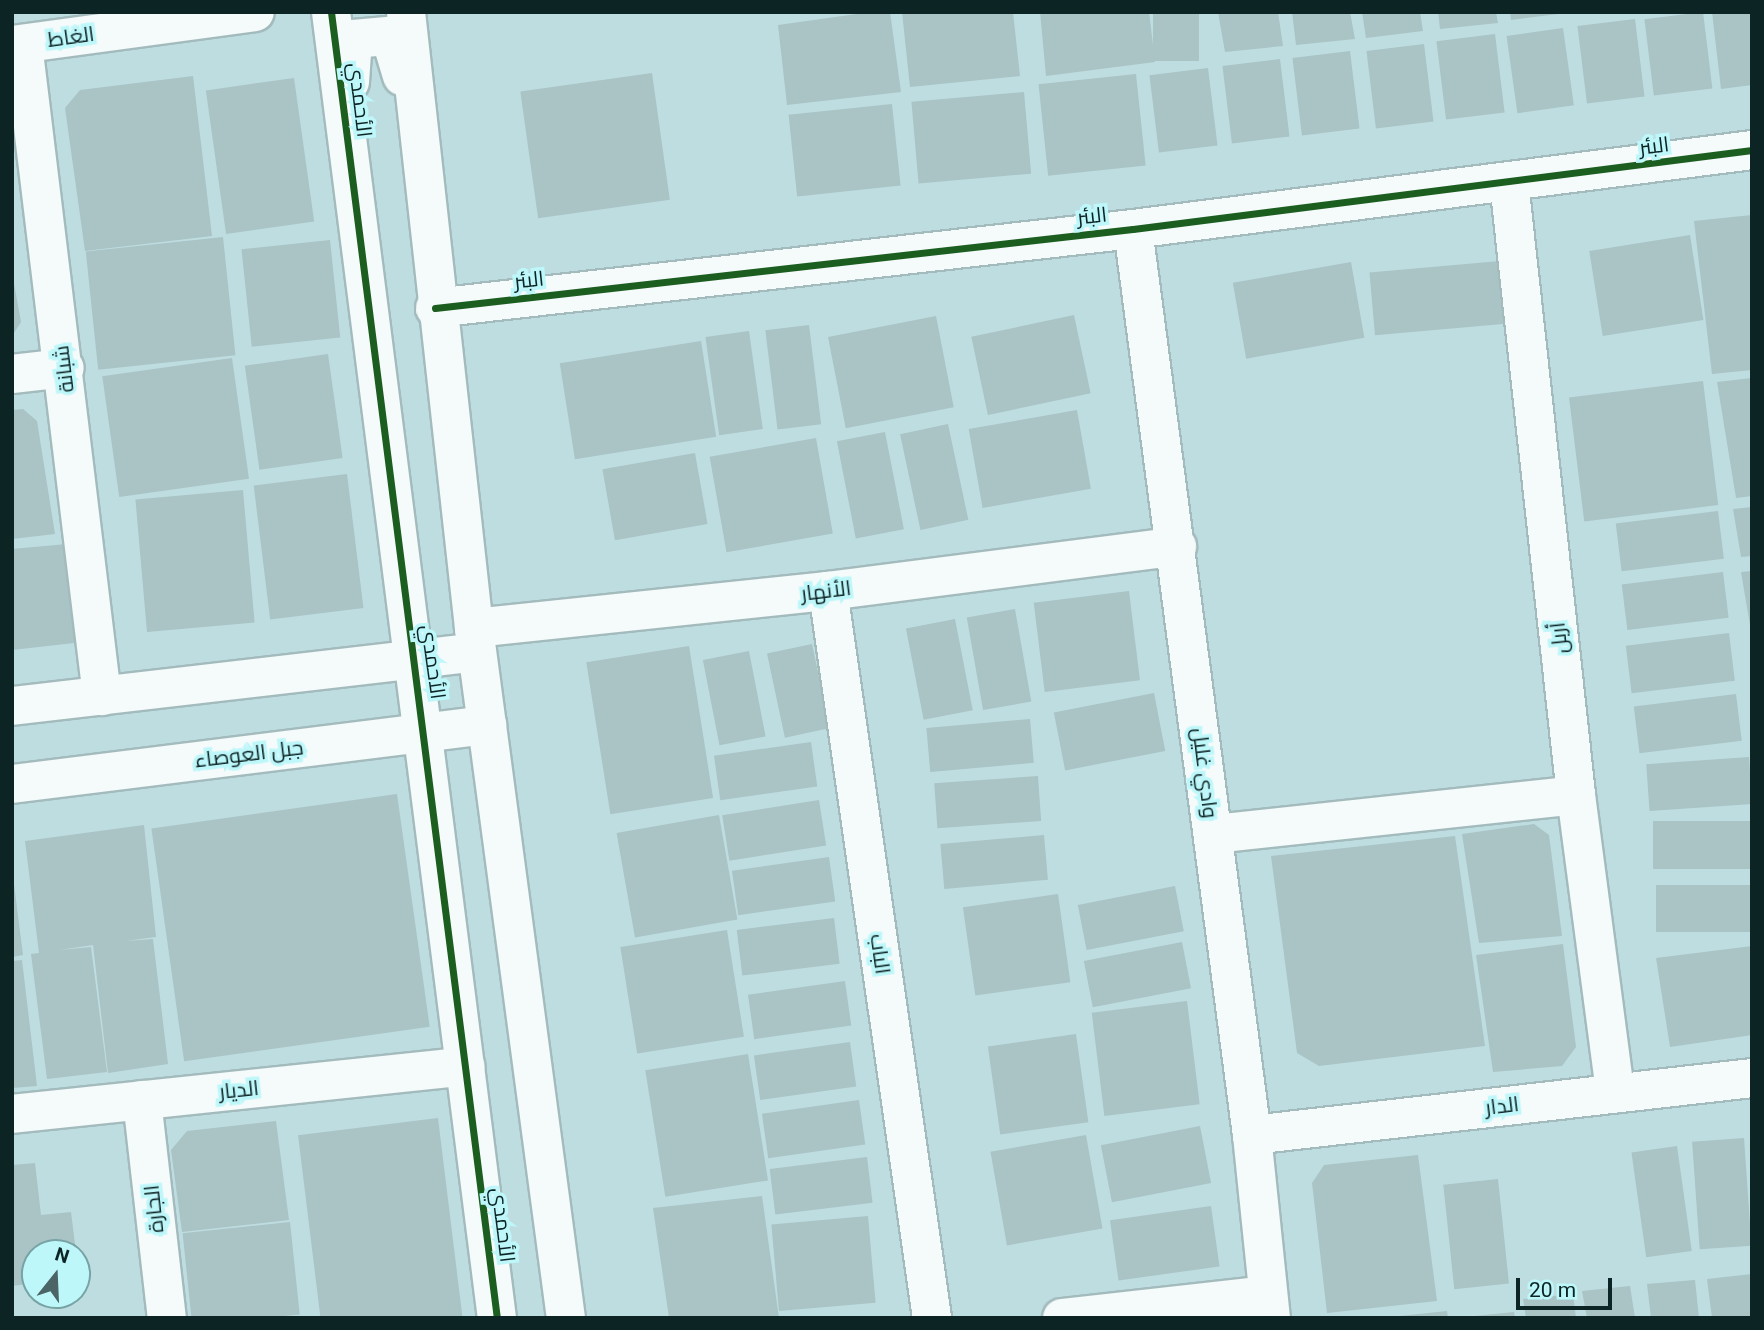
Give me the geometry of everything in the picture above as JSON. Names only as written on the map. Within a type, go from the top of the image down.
[{"type":"street","name":"الغاط","points":[[17,44],[255,12]]},
{"type":"street","name":"الأحمدي","points":[[331,12],[425,732],[497,1318]]},
{"type":"street","points":[[406,12],[435,308],[486,725],[566,1318]]},
{"type":"street","points":[[346,134],[354,39],[390,36],[417,125]]},
{"type":"street","name":"شبانة","points":[[17,44],[65,368],[102,696]]},
{"type":"street","name":"البئر","points":[[435,308],[1133,229],[1752,150]]},
{"type":"street","name":"أربل","points":[[1510,182],[1576,795],[1615,1093]]},
{"type":"street","name":"وادي غليل","points":[[1133,229],[1177,546],[1252,1135],[1270,1306]]},
{"type":"street","points":[[12,374],[65,368]]},
{"type":"street","name":"الأنهار","points":[[476,640],[1177,546]]},
{"type":"street","name":"الباب","points":[[828,591],[932,1318]]},
{"type":"street","points":[[12,706],[415,659],[476,640]]},
{"type":"street","name":"جبل العوصاء","points":[[12,784],[486,725]]},
{"type":"street","points":[[1213,834],[1576,795]]},
{"type":"street","name":"الديار","points":[[12,1114],[465,1066]]},
{"type":"street","name":"الدار","points":[[1252,1135],[1752,1078]]},
{"type":"street","name":"الجارة","points":[[142,1100],[166,1318]]},
{"type":"street","points":[[1062,1318],[1270,1306]]},
{"type":"building","points":[[871,12],[890,12],[901,92],[787,105],[778,25]]},
{"type":"building","points":[[902,12],[1013,12],[1020,76],[910,87]]},
{"type":"building","points":[[1040,12],[1149,12],[1155,62],[1046,76]]},
{"type":"building","points":[[1153,12],[1199,12],[1199,61],[1153,61]]},
{"type":"building","points":[[1218,12],[1278,12],[1283,46],[1225,52]]},
{"type":"building","points":[[1292,12],[1350,12],[1355,39],[1296,45]]},
{"type":"building","points":[[1362,12],[1420,12],[1423,31],[1366,38]]},
{"type":"building","points":[[1438,12],[1496,12],[1498,23],[1440,29]]},
{"type":"building","points":[[1510,12],[1558,12],[1558,14],[1511,20]]},
{"type":"building","points":[[1703,12],[1712,88],[1654,96],[1644,19]]},
{"type":"building","points":[[1712,12],[1752,12],[1752,85],[1721,89]]},
{"type":"building","points":[[1635,19],[1645,96],[1587,103],[1577,26]]},
{"type":"building","points":[[1563,28],[1574,105],[1517,113],[1507,36]]},
{"type":"building","points":[[1495,34],[1505,112],[1446,120],[1436,41]]},
{"type":"building","points":[[1424,44],[1434,121],[1376,128],[1366,51]]},
{"type":"building","points":[[1350,51],[1360,128],[1302,135],[1292,58]]},
{"type":"building","points":[[1280,59],[1290,136],[1232,143],[1222,66]]},
{"type":"building","points":[[1208,68],[1218,145],[1159,153],[1149,75]]},
{"type":"building","points":[[652,73],[670,200],[538,218],[520,92]]},
{"type":"building","points":[[1136,74],[1146,165],[1048,176],[1039,84]]},
{"type":"building","points":[[193,76],[212,236],[85,251],[65,108],[80,90]]},
{"type":"building","points":[[294,78],[314,222],[226,234],[206,90]]},
{"type":"building","points":[[1024,92],[1031,174],[919,184],[911,102]]},
{"type":"building","points":[[892,104],[901,186],[797,196],[789,115]]},
{"type":"building","points":[[1752,215],[1752,370],[1712,374],[1694,221]]},
{"type":"building","points":[[1690,235],[1703,320],[1603,336],[1589,251]]},
{"type":"building","points":[[223,237],[235,355],[98,370],[86,251]]},
{"type":"building","points":[[330,240],[340,337],[252,347],[241,249]]},
{"type":"building","points":[[1500,261],[1505,324],[1375,335],[1369,272]]},
{"type":"building","points":[[1351,262],[1364,338],[1246,359],[1233,283]]},
{"type":"building","points":[[12,272],[21,322],[12,336]]},
{"type":"building","points":[[1074,315],[1091,393],[988,415],[971,337]]},
{"type":"building","points":[[936,316],[954,407],[846,428],[828,337]]},
{"type":"building","points":[[809,325],[821,424],[778,430],[765,330]]},
{"type":"building","points":[[749,331],[763,429],[719,435],[705,337]]},
{"type":"building","points":[[701,341],[716,437],[575,459],[560,363]]},
{"type":"building","points":[[328,354],[343,458],[259,470],[245,366]]},
{"type":"building","points":[[232,358],[249,479],[119,497],[102,376]]},
{"type":"building","points":[[1752,378],[1752,496],[1736,498],[1717,382]]},
{"type":"building","points":[[1703,381],[1718,505],[1584,522],[1569,397]]},
{"type":"building","points":[[23,409],[37,421],[55,534],[12,539],[12,410]]},
{"type":"building","points":[[1077,410],[1091,489],[983,508],[969,429]]},
{"type":"building","points":[[948,424],[968,520],[920,530],[900,434]]},
{"type":"building","points":[[885,432],[904,529],[856,539],[837,441]]},
{"type":"building","points":[[816,438],[833,534],[726,552],[710,457]]},
{"type":"building","points":[[695,453],[708,524],[615,540],[602,469]]},
{"type":"building","points":[[347,474],[363,608],[270,619],[254,485]]},
{"type":"building","points":[[243,490],[255,622],[147,632],[135,499]]},
{"type":"building","points":[[1752,507],[1752,556],[1741,557],[1733,509]]},
{"type":"building","points":[[1718,511],[1724,559],[1622,571],[1616,524]]},
{"type":"building","points":[[67,544],[83,642],[12,650],[12,549]]},
{"type":"building","points":[[1752,571],[1752,625],[1750,625],[1741,572]]},
{"type":"building","points":[[1723,572],[1729,618],[1627,630],[1622,584]]},
{"type":"building","points":[[1129,591],[1140,680],[1045,692],[1034,603]]},
{"type":"building","points":[[1015,609],[1031,702],[983,710],[967,618]]},
{"type":"building","points":[[955,619],[973,710],[924,720],[906,629]]},
{"type":"building","points":[[1729,633],[1735,681],[1632,693],[1626,646]]},
{"type":"building","points":[[812,644],[830,728],[785,738],[767,654]]},
{"type":"building","points":[[689,646],[713,798],[610,814],[586,662]]},
{"type":"building","points":[[749,651],[766,736],[719,745],[703,660]]},
{"type":"building","points":[[1154,693],[1165,751],[1065,770],[1054,712]]},
{"type":"building","points":[[1736,694],[1742,741],[1639,753],[1634,707]]},
{"type":"building","points":[[1030,719],[1034,763],[930,772],[926,728]]},
{"type":"building","points":[[811,742],[817,787],[720,800],[714,756]]},
{"type":"building","points":[[1749,757],[1752,804],[1650,811],[1646,764]]},
{"type":"building","points":[[1038,776],[1041,821],[937,828],[934,783]]},
{"type":"building","points":[[397,794],[430,1027],[184,1061],[151,829]]},
{"type":"building","points":[[819,800],[826,845],[729,861],[722,815]]},
{"type":"building","points":[[719,815],[737,919],[635,937],[617,833]]},
{"type":"building","points":[[1653,821],[1752,821],[1752,869],[1653,869]]},
{"type":"building","points":[[1534,824],[1549,835],[1562,936],[1479,943],[1462,834]]},
{"type":"building","points":[[144,825],[156,937],[125,941],[153,939],[168,1064],[108,1073],[93,945],[59,950],[91,947],[107,1072],[47,1079],[31,954],[39,953],[25,841]]},
{"type":"building","points":[[1044,835],[1048,880],[944,889],[940,844]]},
{"type":"building","points":[[1455,836],[1485,1046],[1319,1066],[1297,1053],[1271,856]]},
{"type":"building","points":[[829,857],[835,902],[738,915],[732,871]]},
{"type":"building","points":[[12,868],[23,955],[12,957]]},
{"type":"building","points":[[1656,885],[1752,885],[1752,932],[1656,932]]},
{"type":"building","points":[[1175,886],[1184,931],[1087,950],[1078,905]]},
{"type":"building","points":[[1058,894],[1070,982],[975,995],[963,907]]},
{"type":"building","points":[[834,918],[840,964],[742,976],[737,930]]},
{"type":"building","points":[[727,930],[744,1037],[637,1054],[620,947]]},
{"type":"building","points":[[1182,942],[1191,988],[1093,1007],[1084,961]]},
{"type":"building","points":[[1563,944],[1576,1047],[1562,1066],[1493,1072],[1476,955]]},
{"type":"building","points":[[1752,946],[1752,1035],[1670,1047],[1656,958]]},
{"type":"building","points":[[22,960],[37,1086],[12,1088],[12,961]]},
{"type":"building","points":[[845,981],[851,1026],[754,1039],[748,995]]},
{"type":"building","points":[[1187,1001],[1200,1104],[1104,1116],[1092,1013]]},
{"type":"building","points":[[1076,1034],[1088,1122],[1000,1135],[988,1046]]},
{"type":"building","points":[[850,1042],[856,1087],[760,1100],[754,1055]]},
{"type":"building","points":[[748,1054],[768,1180],[665,1197],[645,1070]]},
{"type":"building","points":[[859,1100],[865,1145],[768,1158],[762,1114]]},
{"type":"building","points":[[438,1118],[463,1318],[320,1318],[298,1135]]},
{"type":"building","points":[[276,1121],[289,1220],[182,1232],[171,1150],[187,1131]]},
{"type":"building","points":[[1200,1126],[1211,1183],[1112,1202],[1101,1145]]},
{"type":"building","points":[[1086,1135],[1102,1229],[1007,1245],[990,1152]]},
{"type":"building","points":[[1744,1138],[1752,1246],[1700,1249],[1692,1142]]},
{"type":"building","points":[[1677,1146],[1692,1251],[1646,1257],[1631,1152]]},
{"type":"building","points":[[1418,1155],[1437,1301],[1327,1313],[1312,1183],[1324,1165]]},
{"type":"building","points":[[867,1157],[873,1203],[775,1215],[770,1169]]},
{"type":"building","points":[[35,1163],[41,1215],[71,1212],[74,1239],[21,1239],[21,1285],[12,1286],[12,1165]]},
{"type":"building","points":[[1498,1179],[1509,1283],[1454,1289],[1443,1185]]},
{"type":"building","points":[[762,1196],[779,1318],[669,1318],[653,1208]]},
{"type":"building","points":[[1211,1206],[1219,1266],[1118,1281],[1110,1220]]},
{"type":"building","points":[[868,1216],[876,1303],[779,1311],[771,1224]]},
{"type":"building","points":[[290,1222],[300,1314],[266,1318],[191,1318],[183,1233]]},
{"type":"building","points":[[1752,1274],[1752,1318],[1712,1318],[1707,1279]]},
{"type":"building","points":[[1695,1280],[1699,1318],[1651,1318],[1647,1284]]},
{"type":"building","points":[[1630,1286],[1635,1318],[1587,1318],[1582,1291]]},
{"type":"building","points":[[1573,1294],[1576,1318],[1526,1318],[1523,1299]]},
{"type":"building","points":[[1447,1311],[1448,1318],[1400,1318],[1400,1316]]},
{"type":"building","points":[[1514,1312],[1515,1318],[1475,1318],[1475,1316]]},
{"type":"cycle path","points":[[331,12],[497,1318]]},
{"type":"cycle path","points":[[435,308],[1133,229],[1752,150]]}]
